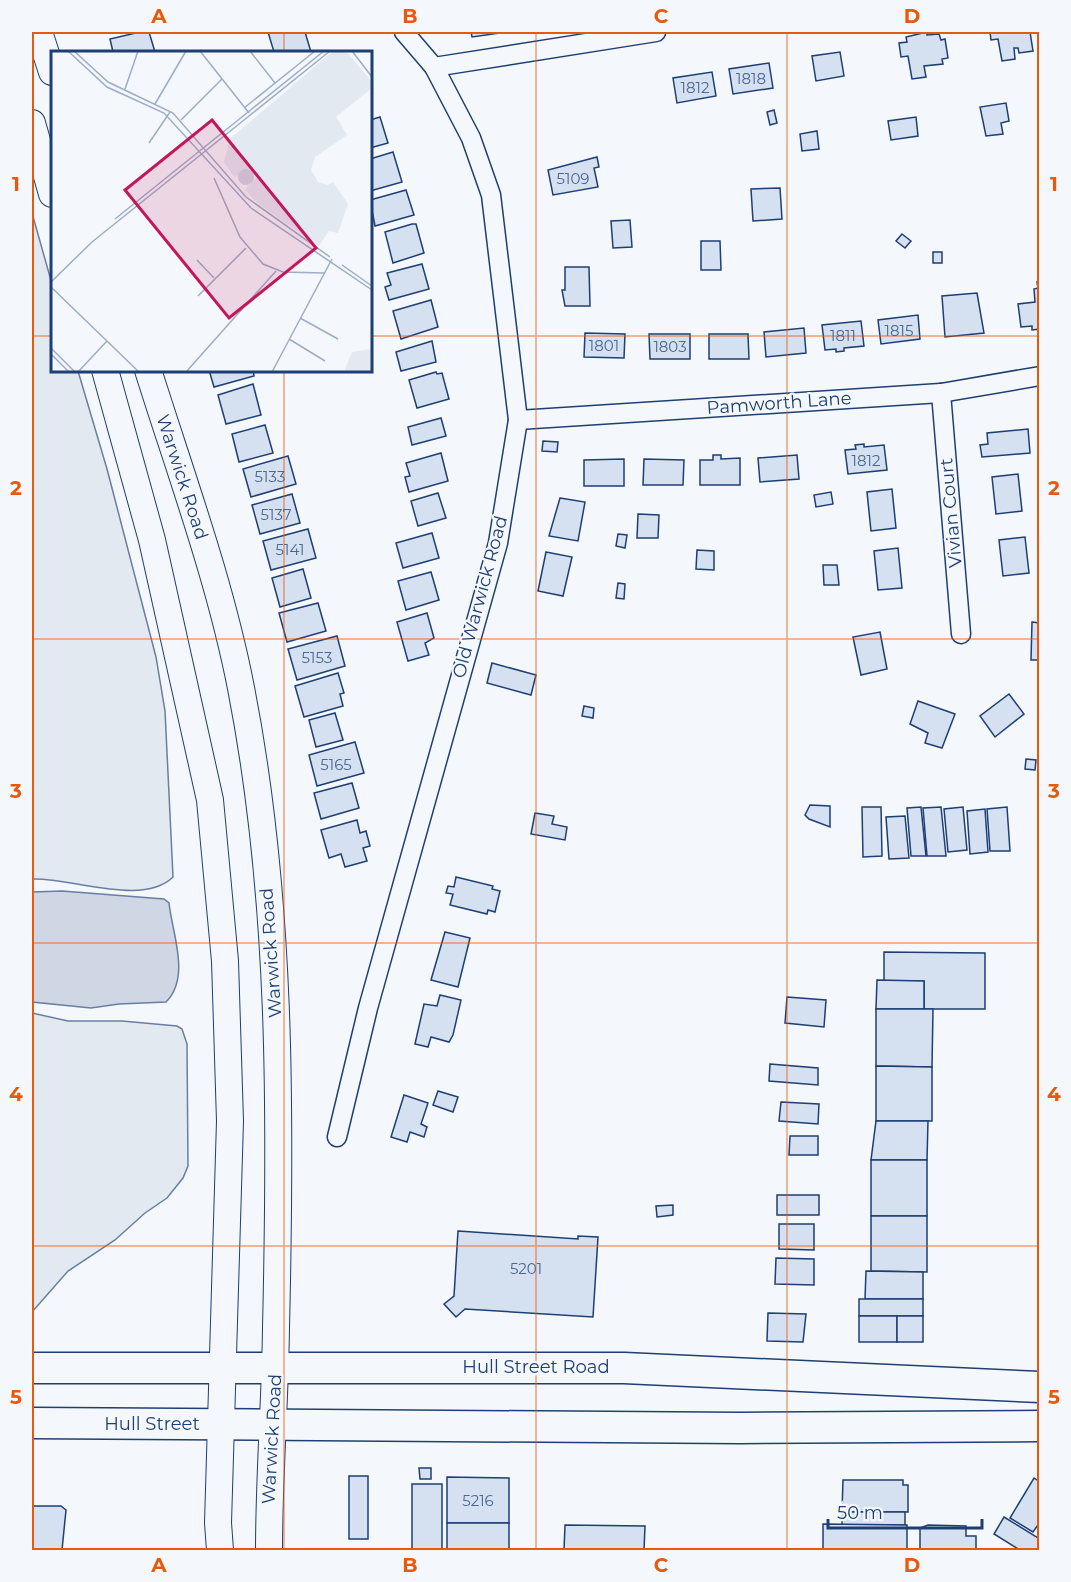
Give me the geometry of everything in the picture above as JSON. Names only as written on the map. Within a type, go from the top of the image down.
[{"type":"main road","points":[[39,32],[51,69]]},
{"type":"main road","points":[[32,123],[51,190]]},
{"type":"main road","points":[[106,372],[152,540],[210,800],[225,961],[230,1121],[220,1551]]},
{"type":"main road","name":"Warwick Road","points":[[149,372],[210,564],[241,687],[264,849],[276,1040],[278,1210],[276,1367],[272,1424],[269,1551]]},
{"type":"main road","name":"Hull Street Road","points":[[32,1368],[624,1368],[1040,1387]]},
{"type":"main road","name":"Hull Street","points":[[32,1423],[272,1424]]},
{"type":"main road","points":[[272,1424],[740,1428],[1040,1426]]},
{"type":"street","name":"Old Warwick Road","points":[[337,1137],[368,1008],[498,543],[518,420],[491,195],[471,138],[434,67],[404,32]]},
{"type":"street","points":[[434,67],[656,32]]},
{"type":"street","name":"Pamworth Lane","points":[[518,420],[941,393],[1040,376]]},
{"type":"street","name":"Vivian Court","points":[[941,393],[961,634]]},
{"type":"shaded area","points":[[32,213],[51,280],[51,372],[78,372],[107,469],[156,657],[165,711],[173,877],[160,886],[144,890],[125,890],[32,879]]},
{"type":"shaded area","points":[[62,891],[164,899],[169,903],[179,968],[173,992],[166,1002],[91,1008],[32,1002],[32,892]]},
{"type":"shaded area","points":[[32,1013],[68,1021],[122,1021],[177,1026],[182,1029],[187,1044],[188,1166],[183,1178],[167,1198],[145,1213],[115,1240],[68,1271],[32,1312]]},
{"type":"building","points":[[149,32],[155,51],[113,51],[110,39]]},
{"type":"building","points":[[268,32],[305,32],[311,51],[274,51]]},
{"type":"building","points":[[471,32],[507,32],[472,37]]},
{"type":"building","points":[[927,32],[927,35],[939,34],[941,40],[945,39],[948,58],[942,59],[943,64],[924,66],[926,77],[912,79],[908,56],[901,57],[899,43],[907,42],[906,37]]},
{"type":"building","points":[[990,32],[1030,32],[1033,51],[1019,53],[1018,48],[1014,48],[1015,59],[1002,61],[998,39],[991,40]]},
{"type":"building","points":[[840,52],[844,76],[816,81],[812,56]]},
{"type":"building","points":[[769,63],[773,88],[733,94],[729,69]]},
{"type":"building","points":[[712,72],[716,96],[677,103],[673,78]]},
{"type":"building","points":[[1006,103],[1009,121],[1001,123],[1003,134],[986,136],[980,107]]},
{"type":"building","points":[[774,110],[777,123],[770,125],[767,112]]},
{"type":"building","points":[[380,117],[388,143],[372,147],[372,119]]},
{"type":"building","points":[[916,117],[918,136],[891,140],[888,121]]},
{"type":"building","points":[[817,131],[819,149],[802,151],[800,134]]},
{"type":"building","points":[[393,152],[402,182],[372,190],[372,158]]},
{"type":"building","points":[[597,157],[599,167],[594,168],[598,187],[553,195],[548,170]]},
{"type":"building","points":[[780,188],[782,219],[753,221],[751,189]]},
{"type":"building","points":[[406,190],[414,215],[375,226],[372,199]]},
{"type":"building","points":[[630,220],[632,247],[613,248],[611,221]]},
{"type":"building","points":[[416,224],[424,253],[393,263],[385,232]]},
{"type":"building","points":[[902,234],[911,241],[905,248],[896,241]]},
{"type":"building","points":[[701,241],[720,241],[721,270],[701,270]]},
{"type":"building","points":[[933,252],[942,252],[942,263],[933,263]]},
{"type":"building","points":[[422,264],[429,289],[389,300],[385,287],[391,285],[387,273]]},
{"type":"building","points":[[565,267],[589,267],[590,306],[565,306],[562,290],[565,290]]},
{"type":"building","points":[[1037,282],[1040,282],[1040,329],[1032,330],[1032,326],[1021,327],[1018,304],[1035,302],[1034,289],[1038,288]]},
{"type":"building","points":[[977,293],[984,333],[945,337],[942,296]]},
{"type":"building","points":[[431,300],[438,327],[401,339],[393,311]]},
{"type":"building","points":[[918,315],[920,339],[881,344],[878,320]]},
{"type":"building","points":[[861,321],[864,346],[844,348],[844,351],[836,352],[836,349],[825,350],[822,325]]},
{"type":"building","points":[[804,328],[806,353],[766,357],[764,332]]},
{"type":"building","points":[[585,333],[625,334],[624,358],[584,357]]},
{"type":"building","points":[[649,334],[690,334],[690,359],[650,359]]},
{"type":"building","points":[[709,334],[748,334],[749,359],[709,359]]},
{"type":"building","points":[[432,341],[436,362],[401,371],[396,352]]},
{"type":"building","points":[[210,372],[253,372],[254,376],[214,387]]},
{"type":"building","points":[[436,372],[437,374],[442,373],[449,399],[417,408],[409,380]]},
{"type":"building","points":[[253,384],[261,415],[226,424],[218,395]]},
{"type":"building","points":[[441,418],[446,436],[412,445],[408,427]]},
{"type":"building","points":[[265,425],[273,453],[239,462],[232,434]]},
{"type":"building","points":[[1028,429],[1030,453],[982,457],[980,445],[988,444],[987,433]]},
{"type":"building","points":[[543,441],[558,442],[557,452],[542,451]]},
{"type":"building","points":[[864,444],[864,447],[884,445],[887,470],[848,474],[845,450],[856,449],[855,445]]},
{"type":"building","points":[[441,453],[448,481],[409,492],[405,477],[410,476],[406,463]]},
{"type":"building","points":[[713,455],[721,455],[721,459],[740,458],[740,485],[700,485],[700,460],[713,460]]},
{"type":"building","points":[[797,455],[799,479],[760,482],[758,458]]},
{"type":"building","points":[[288,456],[296,484],[251,497],[243,469]]},
{"type":"building","points":[[624,459],[624,486],[584,486],[584,460]]},
{"type":"building","points":[[644,459],[684,460],[683,485],[643,485]]},
{"type":"building","points":[[1018,474],[1022,511],[996,514],[992,477]]},
{"type":"building","points":[[892,489],[896,528],[871,531],[867,492]]},
{"type":"building","points":[[831,492],[833,504],[816,507],[814,495]]},
{"type":"building","points":[[438,493],[446,518],[418,526],[411,501]]},
{"type":"building","points":[[292,494],[300,523],[260,534],[252,505]]},
{"type":"building","points":[[560,498],[585,502],[578,541],[549,536]]},
{"type":"building","points":[[638,514],[659,515],[658,538],[637,538]]},
{"type":"building","points":[[308,529],[316,558],[271,570],[263,541]]},
{"type":"building","points":[[432,533],[439,558],[403,568],[396,543]]},
{"type":"building","points":[[618,534],[627,535],[625,548],[616,546]]},
{"type":"building","points":[[1025,537],[1029,573],[1003,576],[999,540]]},
{"type":"building","points":[[898,548],[902,588],[878,590],[874,551]]},
{"type":"building","points":[[697,550],[714,551],[714,570],[696,569]]},
{"type":"building","points":[[546,552],[572,557],[563,596],[538,591]]},
{"type":"building","points":[[823,565],[837,565],[839,585],[824,585]]},
{"type":"building","points":[[303,569],[311,598],[280,607],[272,578]]},
{"type":"building","points":[[431,572],[439,600],[406,610],[398,581]]},
{"type":"building","points":[[618,583],[625,584],[624,599],[616,598]]},
{"type":"building","points":[[318,603],[326,631],[287,642],[279,613]]},
{"type":"building","points":[[427,613],[434,638],[425,643],[429,655],[408,661],[397,622]]},
{"type":"building","points":[[1032,622],[1040,623],[1040,660],[1031,660]]},
{"type":"building","points":[[880,632],[887,669],[861,675],[853,637]]},
{"type":"building","points":[[337,636],[345,666],[297,680],[288,649]]},
{"type":"building","points":[[492,663],[536,675],[531,695],[487,683]]},
{"type":"building","points":[[338,673],[344,693],[340,694],[343,706],[304,717],[295,686]]},
{"type":"building","points":[[1009,694],[1024,714],[995,737],[980,716]]},
{"type":"building","points":[[918,701],[955,714],[942,748],[925,743],[928,733],[910,724]]},
{"type":"building","points":[[584,706],[594,708],[593,718],[582,716]]},
{"type":"building","points":[[335,713],[343,740],[316,747],[309,720]]},
{"type":"building","points":[[355,742],[364,773],[317,786],[309,755]]},
{"type":"building","points":[[1026,759],[1036,760],[1035,770],[1025,769]]},
{"type":"building","points":[[352,783],[359,808],[321,819],[314,793]]},
{"type":"building","points":[[810,805],[830,806],[830,827],[809,819],[805,815]]},
{"type":"building","points":[[862,807],[881,807],[882,856],[863,857]]},
{"type":"building","points":[[921,807],[926,856],[911,856],[907,808]]},
{"type":"building","points":[[941,807],[946,856],[927,856],[923,808]]},
{"type":"building","points":[[963,807],[967,850],[948,852],[944,809]]},
{"type":"building","points":[[1007,807],[1010,851],[990,851],[987,809]]},
{"type":"building","points":[[985,809],[988,852],[970,854],[967,811]]},
{"type":"building","points":[[535,813],[554,816],[552,824],[567,827],[565,840],[531,834]]},
{"type":"building","points":[[905,816],[909,858],[889,859],[886,817]]},
{"type":"building","points":[[357,820],[360,833],[366,831],[370,846],[363,848],[367,861],[345,867],[341,854],[329,858],[321,830]]},
{"type":"building","points":[[456,877],[493,886],[492,889],[500,891],[495,912],[488,910],[487,914],[450,905],[453,894],[446,893],[448,886],[454,887]]},
{"type":"building","points":[[445,932],[470,938],[458,987],[431,980]]},
{"type":"building","points":[[884,952],[985,953],[985,1009],[924,1009],[924,981],[884,981]]},
{"type":"building","points":[[877,980],[924,981],[924,1009],[876,1009]]},
{"type":"building","points":[[440,995],[461,1000],[453,1035],[449,1042],[431,1037],[428,1047],[415,1044],[424,1004],[437,1006]]},
{"type":"building","points":[[787,997],[826,1000],[824,1027],[785,1023]]},
{"type":"building","points":[[876,1009],[933,1009],[932,1067],[876,1066]]},
{"type":"building","points":[[770,1064],[818,1068],[818,1085],[769,1081]]},
{"type":"building","points":[[876,1066],[932,1067],[932,1121],[876,1121]]},
{"type":"building","points":[[438,1091],[458,1097],[453,1112],[433,1105]]},
{"type":"building","points":[[404,1095],[428,1103],[421,1124],[427,1127],[424,1137],[410,1132],[407,1142],[391,1137]]},
{"type":"building","points":[[781,1102],[819,1104],[818,1124],[779,1121]]},
{"type":"building","points":[[876,1121],[928,1121],[927,1160],[871,1160]]},
{"type":"building","points":[[790,1136],[818,1136],[818,1155],[789,1155]]},
{"type":"building","points":[[871,1160],[927,1160],[927,1216],[871,1216]]},
{"type":"building","points":[[777,1195],[819,1195],[819,1215],[777,1215]]},
{"type":"building","points":[[673,1205],[673,1215],[657,1217],[656,1206]]},
{"type":"building","points":[[871,1216],[927,1216],[927,1272],[871,1271]]},
{"type":"building","points":[[779,1224],[814,1224],[814,1250],[779,1249]]},
{"type":"building","points":[[458,1231],[578,1239],[578,1236],[598,1237],[593,1317],[465,1309],[456,1317],[444,1304],[454,1296]]},
{"type":"building","points":[[776,1258],[814,1259],[814,1285],[775,1284]]},
{"type":"building","points":[[866,1271],[923,1272],[923,1299],[865,1299]]},
{"type":"building","points":[[859,1299],[923,1299],[923,1316],[859,1316]]},
{"type":"building","points":[[768,1313],[806,1314],[803,1342],[767,1341]]},
{"type":"building","points":[[859,1316],[897,1316],[897,1342],[859,1342]]},
{"type":"building","points":[[897,1316],[923,1316],[923,1342],[897,1342]]},
{"type":"building","points":[[419,1468],[431,1468],[431,1479],[420,1479]]},
{"type":"building","points":[[349,1476],[368,1476],[368,1539],[349,1539]]},
{"type":"building","points":[[447,1477],[509,1478],[509,1523],[447,1523]]},
{"type":"building","points":[[1034,1478],[1040,1482],[1040,1522],[1033,1532],[1010,1518]]},
{"type":"building","points":[[843,1480],[903,1480],[903,1485],[908,1485],[908,1512],[842,1512]]},
{"type":"building","points":[[412,1484],[442,1484],[442,1550],[412,1550]]},
{"type":"building","points":[[32,1506],[61,1506],[66,1510],[62,1550],[32,1550]]},
{"type":"building","points":[[842,1512],[905,1512],[905,1525],[842,1525]]},
{"type":"building","points":[[1004,1517],[1040,1539],[1038,1550],[1020,1550],[994,1534]]},
{"type":"building","points":[[447,1523],[509,1523],[509,1550],[447,1550]]},
{"type":"building","points":[[823,1524],[907,1525],[907,1550],[823,1550]]},
{"type":"building","points":[[565,1525],[645,1526],[644,1550],[564,1550]]},
{"type":"building","points":[[928,1525],[966,1526],[966,1536],[976,1536],[976,1550],[920,1549],[920,1528]]}]
